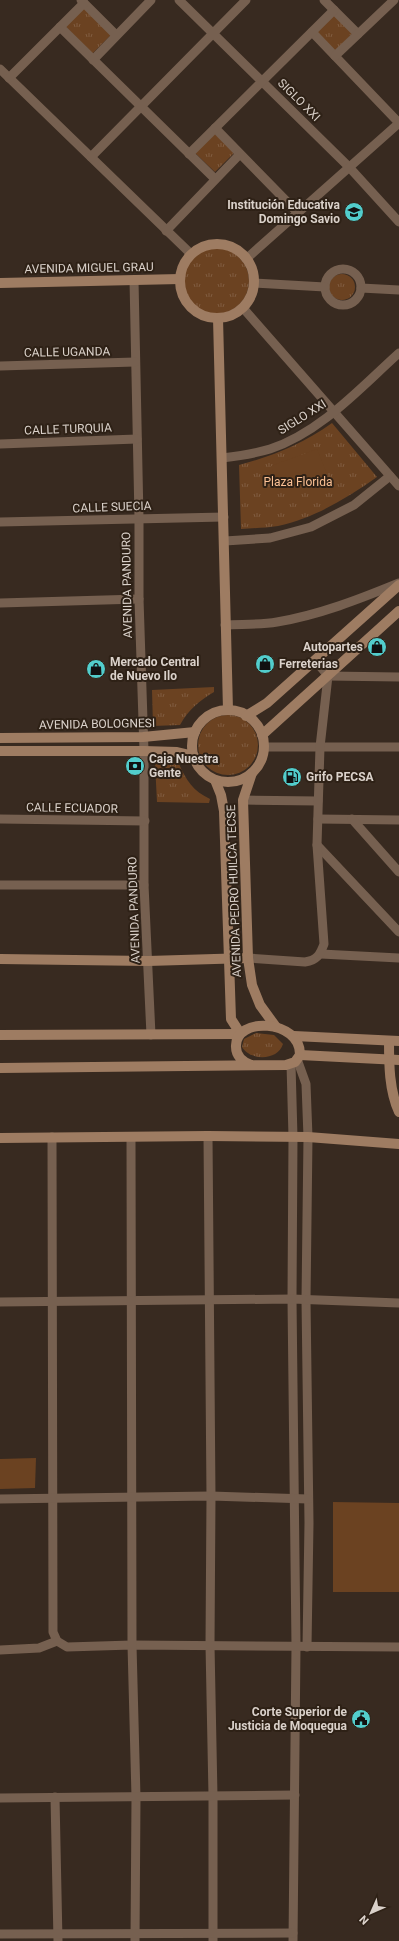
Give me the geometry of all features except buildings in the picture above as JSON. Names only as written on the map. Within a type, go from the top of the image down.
[{"type":"street","points":[[93,60],[151,0]]},
{"type":"street","name":"SIGLO XXI","points":[[179,0],[349,167],[399,222]]},
{"type":"street","points":[[91,157],[246,0]]},
{"type":"street","points":[[324,0],[358,34]]},
{"type":"street","points":[[335,56],[394,0]]},
{"type":"street","points":[[9,78],[60,27],[82,2],[116,36]]},
{"type":"street","points":[[189,154],[334,10]]},
{"type":"street","points":[[60,27],[215,179]]},
{"type":"street","points":[[246,259],[399,123],[312,32]]},
{"type":"street","points":[[0,69],[191,254]]},
{"type":"street","points":[[215,128],[298,213]]},
{"type":"street","points":[[166,231],[240,154]]},
{"type":"street","points":[[215,245],[231,248],[246,259],[253,274],[254,283],[251,296],[243,308],[233,314],[218,318],[207,317],[196,312],[188,305],[183,296],[180,279],[183,267],[191,254],[203,247],[215,245]]},
{"type":"street","points":[[343,269],[356,275],[361,288],[354,301],[340,305],[328,297],[325,287],[327,278],[330,274],[343,269]]},
{"type":"street","name":"AVENIDA MIGUEL GRAU","points":[[0,283],[180,279]]},
{"type":"street","name":"AVENIDA PANDURO","points":[[134,280],[139,518],[139,599],[144,751],[144,885],[150,1035]]},
{"type":"street","points":[[254,283],[325,287]]},
{"type":"street","points":[[361,288],[399,290]]},
{"type":"street","points":[[243,308],[335,411],[399,486]]},
{"type":"street","points":[[218,318],[225,541],[225,625],[228,710]]},
{"type":"street","name":"SIGLO XXI","points":[[222,458],[254,453],[271,448],[296,437],[335,411],[399,353]]},
{"type":"street","name":"CALLE UGANDA","points":[[0,366],[135,362]]},
{"type":"street","name":"CALLE TURQUIA","points":[[0,444],[137,438]]},
{"type":"street","points":[[225,541],[270,538],[311,527],[354,504],[390,476]]},
{"type":"street","name":"CALLE SUECIA","points":[[0,522],[224,517]]},
{"type":"street","points":[[225,625],[276,622],[313,613],[366,597],[399,584]]},
{"type":"street","points":[[246,716],[267,703],[399,584]]},
{"type":"street","points":[[0,603],[139,599]]},
{"type":"street","points":[[262,735],[399,611]]},
{"type":"street","points":[[0,959],[148,961],[229,960],[248,958],[304,962],[314,960],[321,954],[324,944],[317,845],[318,801],[320,747],[328,676],[315,660]]},
{"type":"street","points":[[328,676],[399,677]]},
{"type":"street","points":[[228,710],[246,716],[256,724],[262,735],[264,747],[258,766],[252,773],[244,778],[234,781],[215,780],[202,770],[194,756],[192,744],[195,732],[199,725],[212,714],[228,710]]},
{"type":"street","name":"AVENIDA BOLOGNESI","points":[[0,738],[143,737],[195,732]]},
{"type":"street","points":[[264,747],[399,747]]},
{"type":"street","points":[[0,751],[144,751],[177,752],[194,756]]},
{"type":"street","name":"AVENIDA PEDRO HUILCA TECSE","points":[[252,773],[243,800],[248,958],[254,992],[260,1005],[276,1027]]},
{"type":"street","name":"AVENIDA PEDRO HUILCA TECSE","points":[[215,780],[221,795],[224,811],[231,1019],[240,1033]]},
{"type":"street","points":[[243,800],[318,801]]},
{"type":"street","name":"CALLE ECUADOR","points":[[0,819],[144,821]]},
{"type":"street","points":[[318,819],[399,820]]},
{"type":"street","points":[[352,819],[399,872]]},
{"type":"street","points":[[317,845],[399,932]]},
{"type":"street","points":[[0,885],[144,885]]},
{"type":"street","points":[[321,954],[399,958]]},
{"type":"street","points":[[0,1035],[150,1035],[240,1033],[256,1026],[276,1027],[294,1036],[394,1041],[392,1089],[399,1112]]},
{"type":"street","points":[[240,1033],[236,1042],[236,1050],[239,1057],[251,1065]]},
{"type":"street","points":[[0,1934],[58,1938],[293,1937],[296,1646],[292,1299],[293,1137],[296,1059],[300,1045],[294,1036]]},
{"type":"street","points":[[296,1059],[306,1084],[308,1137],[306,1300],[308,1499],[307,1647]]},
{"type":"street","points":[[0,1068],[251,1065],[296,1059],[394,1060]]},
{"type":"street","points":[[208,1136],[213,1937]]},
{"type":"street","points":[[0,1138],[208,1136],[308,1137],[399,1144]]},
{"type":"street","points":[[52,1137],[53,1632],[57,1641],[67,1647],[132,1645],[399,1647]]},
{"type":"street","points":[[131,1137],[131,1497],[132,1645],[136,1797],[135,1937]]},
{"type":"street","points":[[0,1302],[131,1302],[292,1299],[399,1303]]},
{"type":"street","points":[[0,1499],[211,1496],[294,1500],[308,1499]]},
{"type":"street","points":[[0,1650],[39,1648],[57,1641]]},
{"type":"street","points":[[0,1798],[295,1795]]},
{"type":"street","points":[[55,1797],[58,1938]]},
{"type":"green space","points":[[84,7],[111,35],[92,54],[65,26]]},
{"type":"green space","points":[[334,13],[353,33],[335,51],[315,32]]},
{"type":"green space","points":[[214,133],[234,153],[215,172],[194,152]]},
{"type":"green space","points":[[216,248],[228,251],[239,258],[246,269],[249,281],[246,293],[239,304],[228,311],[216,314],[204,311],[193,304],[186,293],[183,281],[186,269],[193,258],[204,251]]},
{"type":"green space","points":[[342,274],[351,278],[355,287],[351,296],[342,300],[333,296],[329,287],[333,278]]},
{"type":"green space","name":"Plaza Florida","points":[[332,423],[377,477],[342,500],[305,518],[278,526],[241,529],[239,465],[287,448],[321,431]]},
{"type":"green space","points":[[317,449],[327,474],[280,491],[271,466]]},
{"type":"green space","points":[[214,687],[214,692],[195,706],[187,714],[180,725],[153,726],[152,690]]},
{"type":"green space","points":[[228,715],[244,720],[249,724],[253,729],[258,745],[253,761],[249,766],[244,770],[228,775],[212,770],[207,766],[203,761],[198,745],[203,729],[207,724],[212,720]]},
{"type":"green space","points":[[155,763],[179,764],[184,775],[195,789],[210,799],[209,803],[157,802]]},
{"type":"green space","points":[[256,1033],[274,1035],[283,1044],[280,1050],[276,1054],[264,1057],[257,1057],[246,1052],[242,1047],[244,1039]]},
{"type":"green space","points":[[36,1458],[35,1488],[0,1489],[0,1459]]},
{"type":"green space","points":[[333,1502],[399,1503],[399,1592],[333,1592]]},
{"type":"place","name":"Institución Educativa Domingo Savio","points":[[354,212]]},
{"type":"place","name":"Autopartes","points":[[377,647]]},
{"type":"place","name":"Ferreterias","points":[[265,664]]},
{"type":"place","name":"Mercado Central de Nuevo Ilo","points":[[96,669]]},
{"type":"place","name":"Caja Nuestra Gente","points":[[135,766]]},
{"type":"place","name":"Grifo PECSA","points":[[292,777]]},
{"type":"place","name":"Corte Superior de Justicia de Moquegua","points":[[361,1719]]}]
